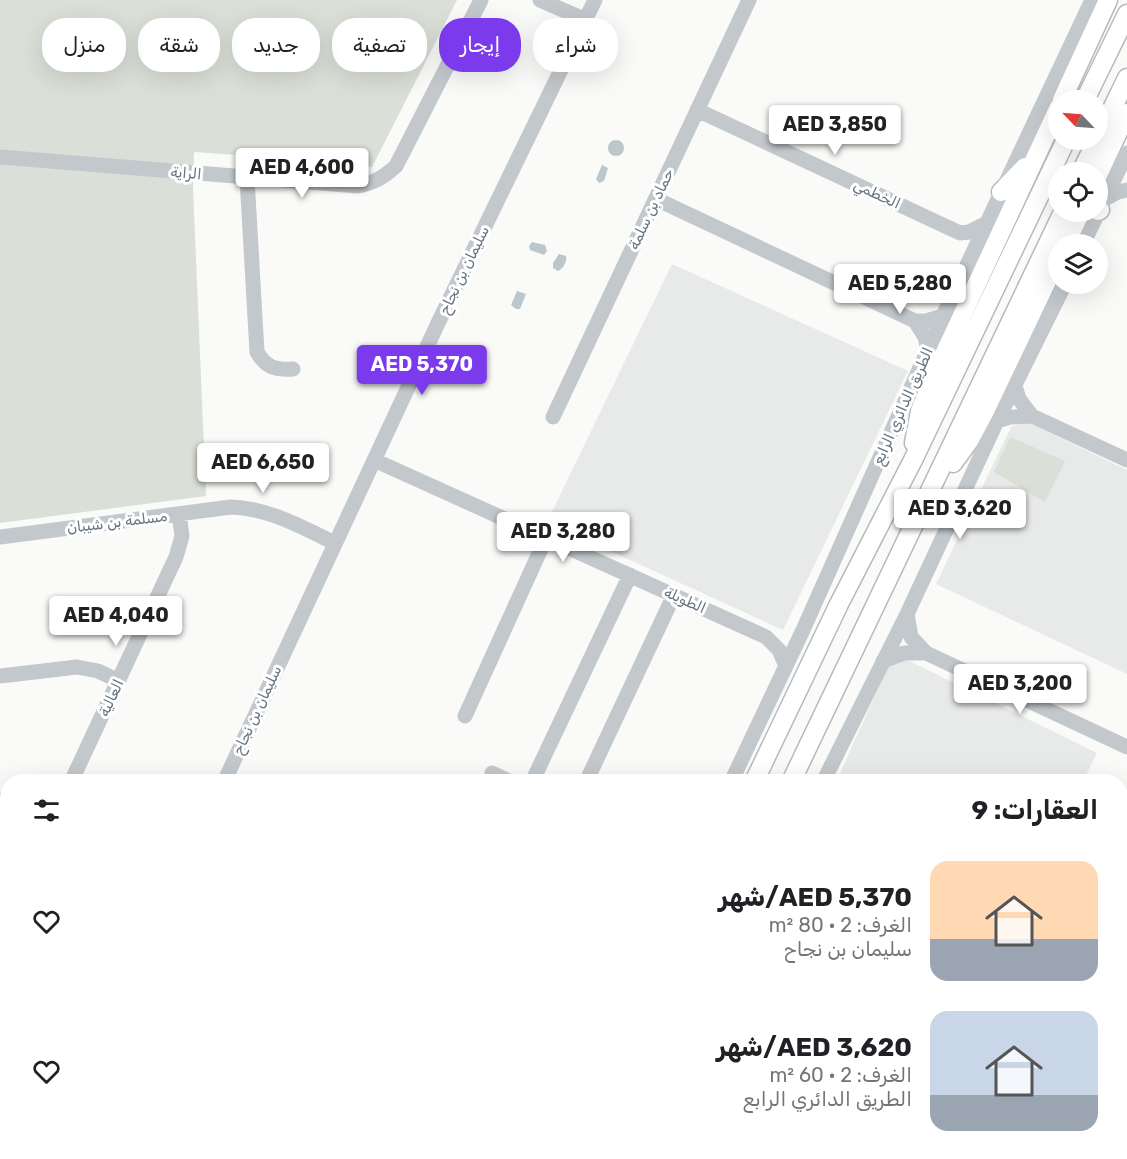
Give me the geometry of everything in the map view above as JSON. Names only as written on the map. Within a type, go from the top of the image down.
[{"type":"main road","points":[[1067,90],[1108,0]]},
{"type":"main road","points":[[1090,90],[1127,14]]},
{"type":"main road","points":[[1108,118],[1127,78]]},
{"type":"main road","points":[[1104,162],[1127,113]]},
{"type":"main road","points":[[913,460],[916,427],[923,404],[1048,130]]},
{"type":"main road","name":"الطريق الدائري الرابع","points":[[758,774],[839,604],[913,460],[1061,150]]},
{"type":"main road","points":[[1001,192],[1037,155]]},
{"type":"main road","points":[[795,774],[1058,222]]},
{"type":"main road","points":[[1070,234],[1080,222]]},
{"type":"main road","points":[[935,482],[959,456],[976,427],[1048,279]]},
{"type":"street","name":"الراية","points":[[0,158],[358,186],[371,183],[396,166],[481,0]]},
{"type":"street","points":[[540,0],[580,18]]},
{"type":"street","name":"سليمان بن نجاح","points":[[586,18],[595,0]]},
{"type":"street","name":"حماد بن سلمة","points":[[553,417],[749,0]]},
{"type":"street","name":"الطريق الدائري الرابع","points":[[735,774],[803,630],[943,316],[1092,0]]},
{"type":"street","name":"سليمان بن نجاح","points":[[228,774],[444,311],[560,72]]},
{"type":"street","name":"الخطمي","points":[[697,110],[960,232]]},
{"type":"street","points":[[1108,194],[1125,164]]},
{"type":"street","points":[[247,178],[257,352],[267,366],[279,370],[293,369]]},
{"type":"street","points":[[1108,201],[1118,192],[1127,190]]},
{"type":"street","points":[[656,199],[915,321],[926,321],[943,316]]},
{"type":"street","points":[[970,258],[960,232],[969,232],[987,223]]},
{"type":"street","points":[[827,774],[884,662],[1060,294]]},
{"type":"street","points":[[915,321],[925,337],[928,350]]},
{"type":"street","points":[[1015,386],[1022,405],[1032,416],[1127,460]]},
{"type":"street","points":[[997,422],[1018,416],[1032,416]]},
{"type":"street","name":"الطويلة","points":[[374,460],[766,637],[779,650],[786,666]]},
{"type":"street","name":"مسلمة بن شيبان","points":[[0,537],[231,507],[260,510],[335,543]]},
{"type":"street","name":"العالية","points":[[75,774],[176,557],[182,536],[178,514]]},
{"type":"street","points":[[465,716],[546,538]]},
{"type":"street","points":[[536,774],[630,575]]},
{"type":"street","points":[[590,774],[674,595]]},
{"type":"street","points":[[907,614],[911,637],[926,653],[1127,747]]},
{"type":"street","points":[[766,637],[785,638],[803,630]]},
{"type":"street","points":[[884,662],[904,653],[926,653]]},
{"type":"street","points":[[0,676],[77,667],[98,671],[119,681]]},
{"type":"street","points":[[492,772],[496,774]]},
{"type":"shaded area","points":[[0,0],[457,0],[448,18],[439,18],[439,35],[427,59],[427,18],[332,18],[332,72],[420,72],[372,167],[289,160],[285,155],[271,154],[267,157],[194,152],[193,188],[206,496],[0,523]]},
{"type":"shaded area","points":[[616,140],[622,142],[624,148],[622,154],[616,156],[610,154],[608,148],[610,142]]},
{"type":"shaded area","points":[[602,165],[608,168],[604,181],[599,183],[596,179]]},
{"type":"shaded area","points":[[532,242],[545,245],[547,251],[544,255],[530,250],[529,246]]},
{"type":"shaded area","points":[[559,254],[566,258],[563,267],[558,271],[553,268],[553,263]]},
{"type":"shaded area","points":[[672,264],[908,371],[783,630],[547,522]]},
{"type":"shaded area","points":[[517,291],[526,294],[520,309],[511,305]]},
{"type":"shaded area","points":[[1027,422],[1127,470],[1127,674],[936,584],[1011,427]]},
{"type":"shaded area","points":[[1010,437],[1065,461],[1045,502],[994,472]]},
{"type":"shaded area","points":[[901,657],[1097,753],[1086,774],[840,774],[888,667]]}]
